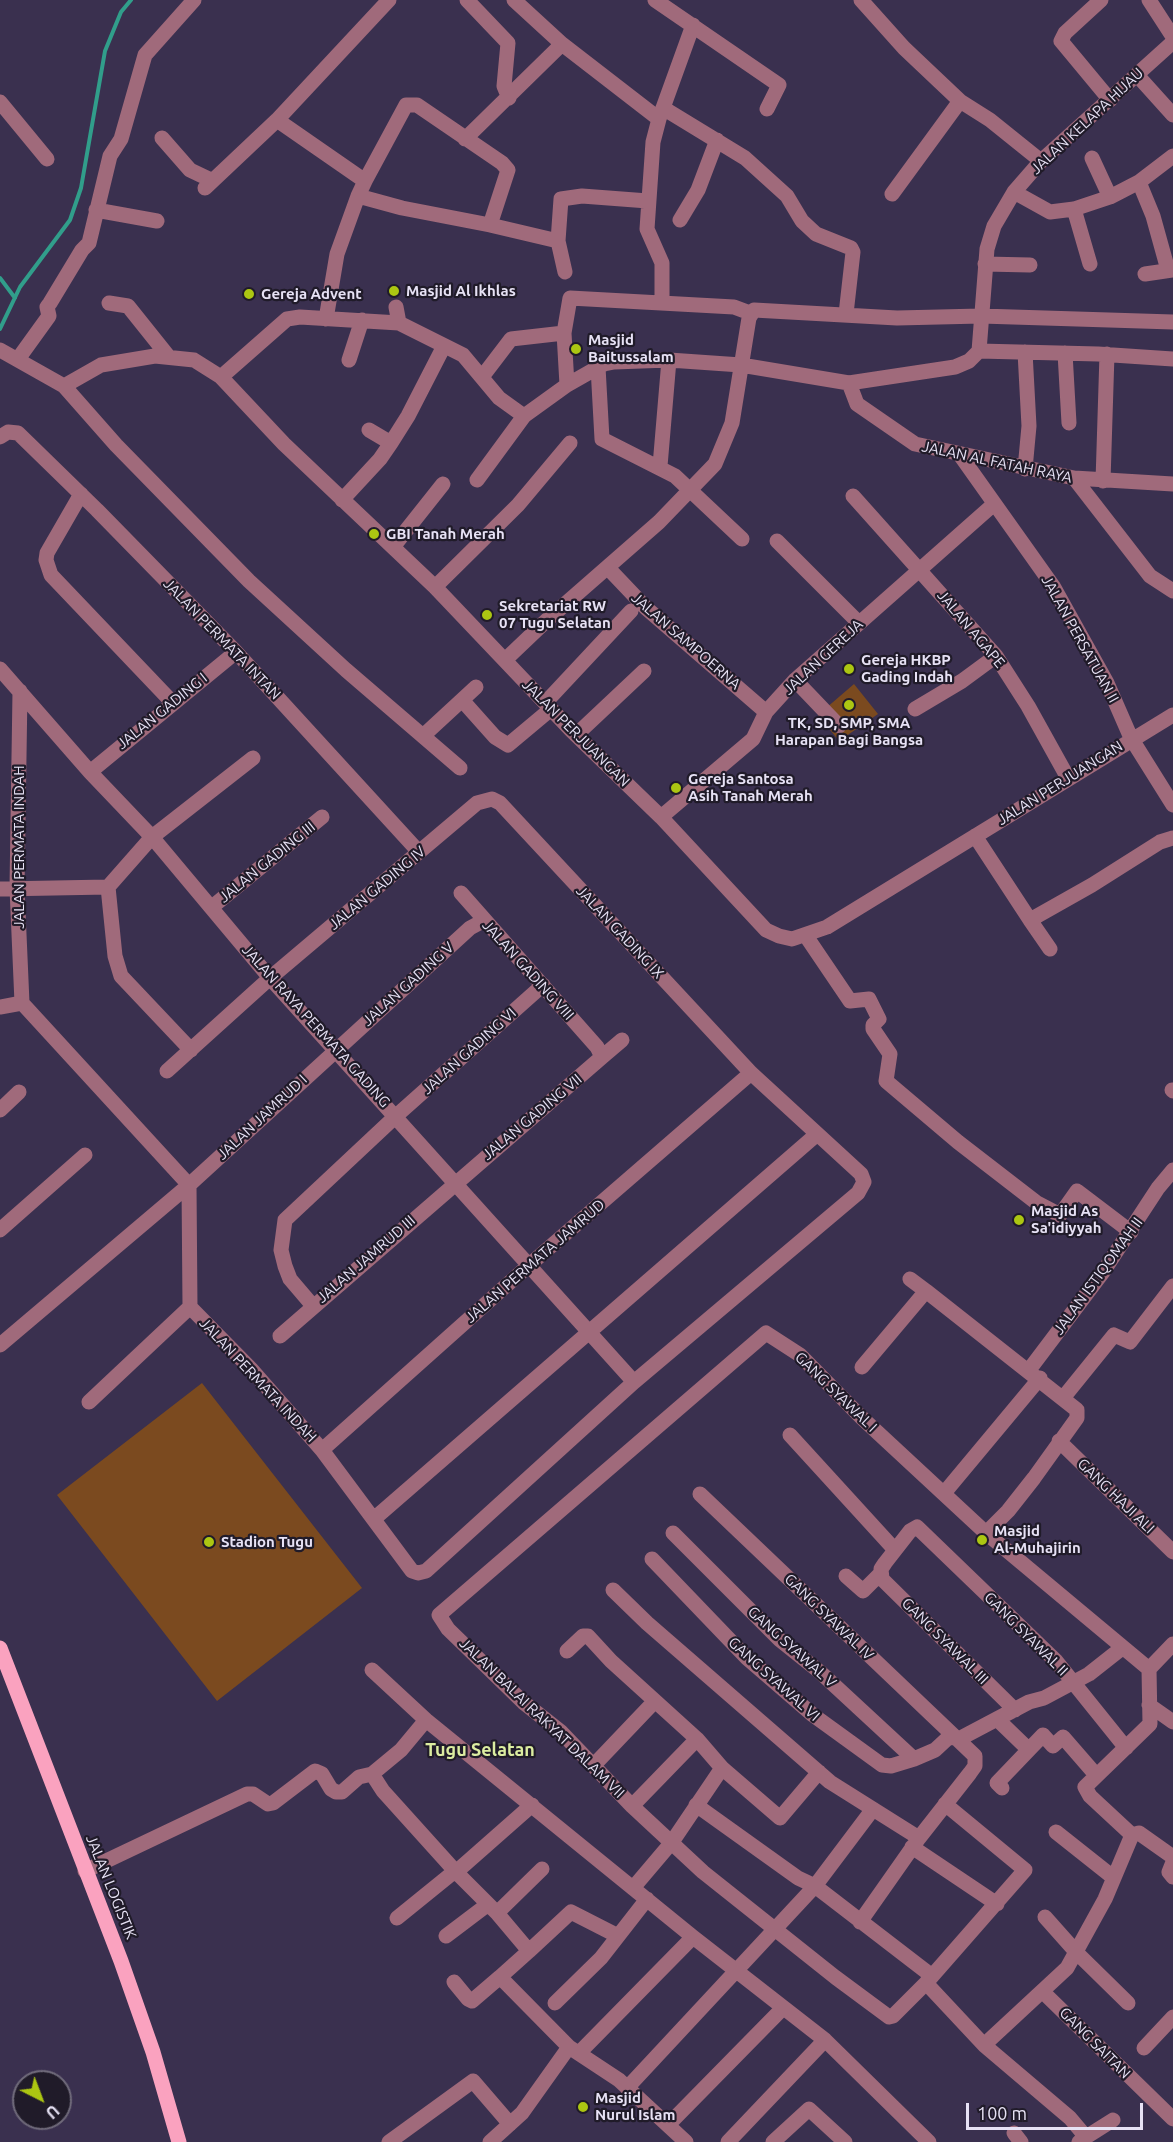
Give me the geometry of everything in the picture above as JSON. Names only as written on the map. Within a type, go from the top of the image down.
[{"type":"main road","name":"JALAN LOGISTIK","points":[[0,1648],[121,1961],[153,2052],[179,2142]]},
{"type":"street","points":[[18,359],[49,316],[50,303],[82,250],[89,243],[110,156],[121,139],[145,55],[194,0]]},
{"type":"street","points":[[467,0],[508,43],[504,86],[509,98]]},
{"type":"street","points":[[514,0],[562,44],[661,113],[717,140],[745,158],[787,196],[808,229],[851,248],[853,252],[846,314]]},
{"type":"street","points":[[655,0],[779,85],[767,109]]},
{"type":"street","points":[[861,0],[904,48],[960,100],[990,120],[1041,161]]},
{"type":"street","points":[[1101,0],[1065,33],[1061,41],[1110,100]]},
{"type":"street","points":[[1149,0],[1173,37]]},
{"type":"street","points":[[162,138],[190,170],[208,184],[277,120],[379,3]]},
{"type":"street","points":[[662,303],[662,263],[648,236],[648,201],[653,142],[661,113],[693,25]]},
{"type":"street","name":"JALAN KELAPA HIJAU","points":[[979,351],[985,264],[994,226],[1014,192],[1041,161],[1173,42]]},
{"type":"street","points":[[465,139],[562,44]]},
{"type":"street","points":[[1137,75],[1173,115]]},
{"type":"street","points":[[892,194],[960,100]]},
{"type":"street","points":[[0,102],[47,159]]},
{"type":"street","points":[[326,319],[336,254],[365,181],[406,105],[417,105],[502,163],[508,170],[490,225]]},
{"type":"street","points":[[277,120],[365,181]]},
{"type":"street","points":[[680,220],[698,190],[717,140]]},
{"type":"street","points":[[1014,192],[1050,212],[1074,209],[1110,197],[1139,182],[1173,156]]},
{"type":"street","points":[[1092,158],[1110,197]]},
{"type":"street","points":[[1139,182],[1153,216],[1170,270],[1145,274]]},
{"type":"street","points":[[358,196],[402,208],[558,241]]},
{"type":"street","points":[[565,272],[558,241],[561,199],[582,196],[648,201]]},
{"type":"street","points":[[1074,209],[1090,264]]},
{"type":"street","points":[[96,210],[157,221]]},
{"type":"street","points":[[985,264],[1030,265]]},
{"type":"street","points":[[567,385],[564,333],[570,298],[734,307],[750,314]]},
{"type":"street","points":[[109,303],[128,306],[168,356]]},
{"type":"street","points":[[396,306],[399,323]]},
{"type":"street","points":[[506,660],[547,620],[608,568],[691,491],[715,464],[732,423],[750,314],[758,309],[897,318],[981,316],[1173,322]]},
{"type":"street","points":[[221,377],[285,312],[300,317],[399,323],[470,361],[499,398],[524,416]]},
{"type":"street","points":[[349,360],[362,320]]},
{"type":"street","points":[[482,376],[511,339],[564,333]]},
{"type":"street","points":[[342,500],[380,459],[408,416],[444,346]]},
{"type":"street","points":[[0,350],[69,383],[116,446],[249,581],[337,662],[460,768]]},
{"type":"street","points":[[477,480],[524,416],[567,385],[614,362],[669,360],[741,365],[849,383],[955,367],[969,361],[979,351],[1107,354],[1173,359]]},
{"type":"street","points":[[1025,352],[1029,426],[1025,469]]},
{"type":"street","points":[[1065,353],[1069,423]]},
{"type":"street","points":[[1103,481],[1107,354]]},
{"type":"street","name":"JALAN PERJUANGAN","points":[[69,383],[101,365],[137,358],[168,356],[194,360],[221,377],[342,500],[435,587],[576,735],[661,817],[766,930],[792,939],[827,927],[1131,738],[1172,718]]},
{"type":"street","points":[[660,466],[669,360]]},
{"type":"street","points":[[598,368],[600,436],[605,441],[660,466],[691,491],[742,539]]},
{"type":"street","name":"JALAN AL FATAH RAYA","points":[[849,383],[857,404],[915,444],[960,455],[981,456],[1025,469],[1074,478],[1173,484]]},
{"type":"street","points":[[369,430],[390,443]]},
{"type":"street","name":"JALAN PERMATA INTAN","points":[[0,437],[8,432],[18,433],[81,494],[236,652],[419,852]]},
{"type":"street","points":[[435,587],[510,513],[570,443]]},
{"type":"street","name":"JALAN PERSATUAN II","points":[[960,455],[1053,586],[1107,683],[1131,738],[1173,805]]},
{"type":"street","points":[[1074,478],[1150,576],[1173,591]]},
{"type":"street","points":[[393,547],[443,483]]},
{"type":"street","points":[[81,494],[47,553],[46,560],[51,575],[172,702]]},
{"type":"street","name":"JALAN AGAPE","points":[[853,496],[996,656],[1028,706],[1068,778]]},
{"type":"street","name":"JALAN GEREJA","points":[[661,817],[753,739],[766,712],[795,680],[994,504]]},
{"type":"street","points":[[777,541],[859,623]]},
{"type":"street","name":"JALAN SAMPOERNA","points":[[608,568],[646,608],[766,712]]},
{"type":"street","points":[[462,700],[495,737],[508,745],[548,706],[631,611]]},
{"type":"street","name":"JALAN GADING I","points":[[90,772],[172,702],[236,652]]},
{"type":"street","points":[[915,709],[962,681],[996,656]]},
{"type":"street","name":"JALAN RAYA PERMATA GADING","points":[[0,669],[90,772],[152,837],[270,978],[396,1116],[453,1184],[634,1382]]},
{"type":"street","points":[[576,735],[644,671]]},
{"type":"street","points":[[795,680],[839,726]]},
{"type":"street","points":[[424,735],[476,687]]},
{"type":"street","name":"JALAN PERMATA INDAH","points":[[20,692],[17,888],[22,1003]]},
{"type":"street","points":[[192,1050],[121,976],[115,956],[108,887],[152,837],[253,758]]},
{"type":"street","name":"JALAN GADING IV","points":[[167,1071],[270,978],[484,799]]},
{"type":"street","name":"JALAN GADING IX","points":[[484,799],[500,803],[751,1073],[861,1174],[864,1182],[858,1193],[634,1382]]},
{"type":"street","name":"JALAN GADING III","points":[[212,907],[322,817]]},
{"type":"street","points":[[975,836],[1050,949]]},
{"type":"street","points":[[1030,920],[1092,885],[1160,842],[1173,838]]},
{"type":"street","points":[[0,889],[108,887]]},
{"type":"street","name":"JALAN GADING VIII","points":[[460,893],[543,985],[599,1052]]},
{"type":"street","name":"JALAN GADING V","points":[[335,1050],[470,928],[483,921]]},
{"type":"street","points":[[806,936],[850,1001],[869,999],[879,1019],[873,1025],[873,1029],[890,1054],[886,1076],[889,1083],[1037,1203],[1060,1215],[1077,1191],[1131,1232]]},
{"type":"street","name":"JALAN GADING VI","points":[[313,1306],[290,1279],[285,1266],[282,1250],[285,1220],[396,1116],[543,985]]},
{"type":"street","points":[[0,1007],[22,1003],[189,1185]]},
{"type":"street","name":"JALAN GADING VII","points":[[453,1184],[599,1052],[622,1040]]},
{"type":"street","name":"JALAN JAMRUD I","points":[[2,1344],[189,1185],[335,1050]]},
{"type":"street","name":"JALAN PERMATA JAMRUD","points":[[322,1450],[527,1267],[751,1073]]},
{"type":"street","points":[[0,1110],[19,1092]]},
{"type":"street","points":[[634,1382],[426,1571],[418,1573],[412,1571],[375,1518],[588,1330],[816,1135]]},
{"type":"street","points":[[0,1230],[85,1155]]},
{"type":"street","name":"JALAN ISTIQOMAH II","points":[[945,1492],[1034,1374],[1131,1232],[1158,1188],[1173,1170]]},
{"type":"street","name":"JALAN JAMRUD III","points":[[280,1336],[453,1184]]},
{"type":"street","name":"JALAN PERMATA INDAH","points":[[189,1185],[189,1307],[251,1369],[322,1450],[375,1518]]},
{"type":"street","points":[[910,1279],[1077,1410],[1078,1415],[1008,1511],[986,1533]]},
{"type":"street","points":[[1063,1398],[1114,1335],[1117,1334],[1130,1342],[1173,1286]]},
{"type":"street","points":[[862,1367],[926,1291]]},
{"type":"street","points":[[89,1402],[189,1307]]},
{"type":"street","name":"GANG SYAWAL I","points":[[439,1618],[442,1610],[763,1334],[772,1336],[800,1355],[862,1418],[945,1492],[986,1533],[1149,1669]]},
{"type":"street","points":[[790,1435],[895,1550],[881,1571],[863,1591],[846,1576]]},
{"type":"street","name":"GANG HAJI ALI","points":[[1059,1441],[1173,1551]]},
{"type":"street","name":"GANG SYAWAL IV","points":[[700,1494],[975,1756],[975,1766],[916,1843],[860,1922]]},
{"type":"street","name":"GANG SYAWAL II","points":[[895,1550],[917,1527],[1056,1661],[1126,1748]]},
{"type":"street","name":"GANG SYAWAL V","points":[[673,1533],[780,1640],[826,1677],[914,1759]]},
{"type":"street","name":"GANG SYAWAL VI","points":[[651,1559],[747,1658],[813,1715],[869,1758],[891,1766],[935,1750],[949,1737],[959,1739],[1074,1683],[1122,1648]]},
{"type":"street","name":"GANG SYAWAL III","points":[[881,1571],[882,1579],[1015,1710]]},
{"type":"street","points":[[613,1590],[647,1623],[819,1772],[873,1809],[997,1904]]},
{"type":"street","name":"JALAN BALAI RAKYAT DALAM VII","points":[[439,1618],[523,1702],[561,1732],[632,1806],[703,1872],[835,1977],[891,2017],[929,1979]]},
{"type":"street","points":[[567,1651],[583,1636],[588,1636],[654,1702],[697,1739],[722,1768],[781,1818],[819,1772]]},
{"type":"street","points":[[1132,1835],[1087,1793],[1086,1784],[1150,1724],[1152,1716],[1149,1705],[1149,1669],[1173,1644]]},
{"type":"street","points":[[372,1670],[426,1720],[693,1937],[825,2040],[929,2142]]},
{"type":"street","points":[[594,1765],[654,1702]]},
{"type":"street","points":[[1149,1705],[1173,1722]]},
{"type":"street","points":[[85,1871],[247,1794],[253,1794],[268,1804],[273,1803],[315,1771],[322,1774],[331,1789],[342,1792],[359,1777],[372,1774],[401,1750],[426,1720]]},
{"type":"street","points":[[998,1720],[1028,1749]]},
{"type":"street","points":[[1002,1788],[997,1783],[1022,1760],[1021,1755],[1043,1735],[1053,1746],[1063,1737],[1096,1776]]},
{"type":"street","points":[[632,1806],[697,1739]]},
{"type":"street","points":[[633,1888],[672,1842],[722,1768]]},
{"type":"street","points":[[372,1774],[383,1791],[529,1951]]},
{"type":"street","points":[[929,1979],[1025,1870],[945,1804]]},
{"type":"street","points":[[397,1918],[532,1805]]},
{"type":"street","points":[[696,1805],[798,1878],[815,1886],[929,1979],[984,2044],[1070,2118],[1083,2140],[1113,2120]]},
{"type":"street","points":[[627,2088],[815,1886],[873,1809]]},
{"type":"street","points":[[1056,1832],[1114,1878]]},
{"type":"street","points":[[1132,1835],[1139,1833],[1173,1857]]},
{"type":"street","points":[[984,2044],[1067,1968],[1077,1953],[1114,1878],[1132,1835]]},
{"type":"street","points":[[1173,1862],[1169,1872],[1173,1877]]},
{"type":"street","points":[[446,1936],[492,1909],[542,1869]]},
{"type":"street","points":[[555,2003],[590,1970],[647,1899]]},
{"type":"street","points":[[454,1982],[472,2001],[571,1912],[618,1936]]},
{"type":"street","points":[[1046,1917],[1077,1953],[1128,2003]]},
{"type":"street","points":[[490,2142],[510,2124],[574,2050],[693,1937]]},
{"type":"street","points":[[500,1977],[574,2050],[627,2088],[686,2142]]},
{"type":"street","name":"GANG SAITAN","points":[[1043,1992],[1173,2119]]},
{"type":"street","points":[[668,2125],[783,2008]]},
{"type":"street","points":[[1144,2048],[1173,2017]]},
{"type":"street","points":[[728,2142],[825,2040]]},
{"type":"street","points":[[389,2142],[473,2081],[510,2124]]},
{"type":"street","points":[[773,2142],[809,2109],[845,2142]]},
{"type":"shaded area","points":[[854,684],[878,714],[839,741],[818,715]]},
{"type":"shaded area","name":"Stadion Tugu","points":[[202,1383],[362,1588],[217,1701],[57,1495]]},
{"type":"waterway","points":[[0,329],[20,287],[70,220],[81,188],[105,51],[121,12],[131,0]]},
{"type":"waterway","points":[[0,278],[15,298]]},
{"type":"place","name":"Masjid Al Ikhlas","points":[[394,291]]},
{"type":"place","name":"Gereja Advent","points":[[249,294]]},
{"type":"place","name":"Masjid Baitussalam","points":[[576,349]]},
{"type":"place","name":"GBI Tanah Merah","points":[[374,534]]},
{"type":"place","name":"Sekretariat RW 07 Tugu Selatan","points":[[487,615]]},
{"type":"place","name":"Gereja HKBP Gading Indah","points":[[849,669]]},
{"type":"place","name":"TK, SD, SMP, SMA Harapan Bagi Bangsa","points":[[849,705]]},
{"type":"place","name":"Gereja Santosa Asih Tanah Merah","points":[[676,788]]},
{"type":"place","name":"Masjid As Sa'idiyyah","points":[[1019,1220]]},
{"type":"place","name":"Masjid Al-Muhajirin","points":[[982,1540]]},
{"type":"place","name":"Stadion Tugu","points":[[209,1542]]},
{"type":"place","name":"Masjid Nurul Islam","points":[[583,2107]]},
{"type":"district","name":"Tugu Selatan","points":[[480,1750]]}]
